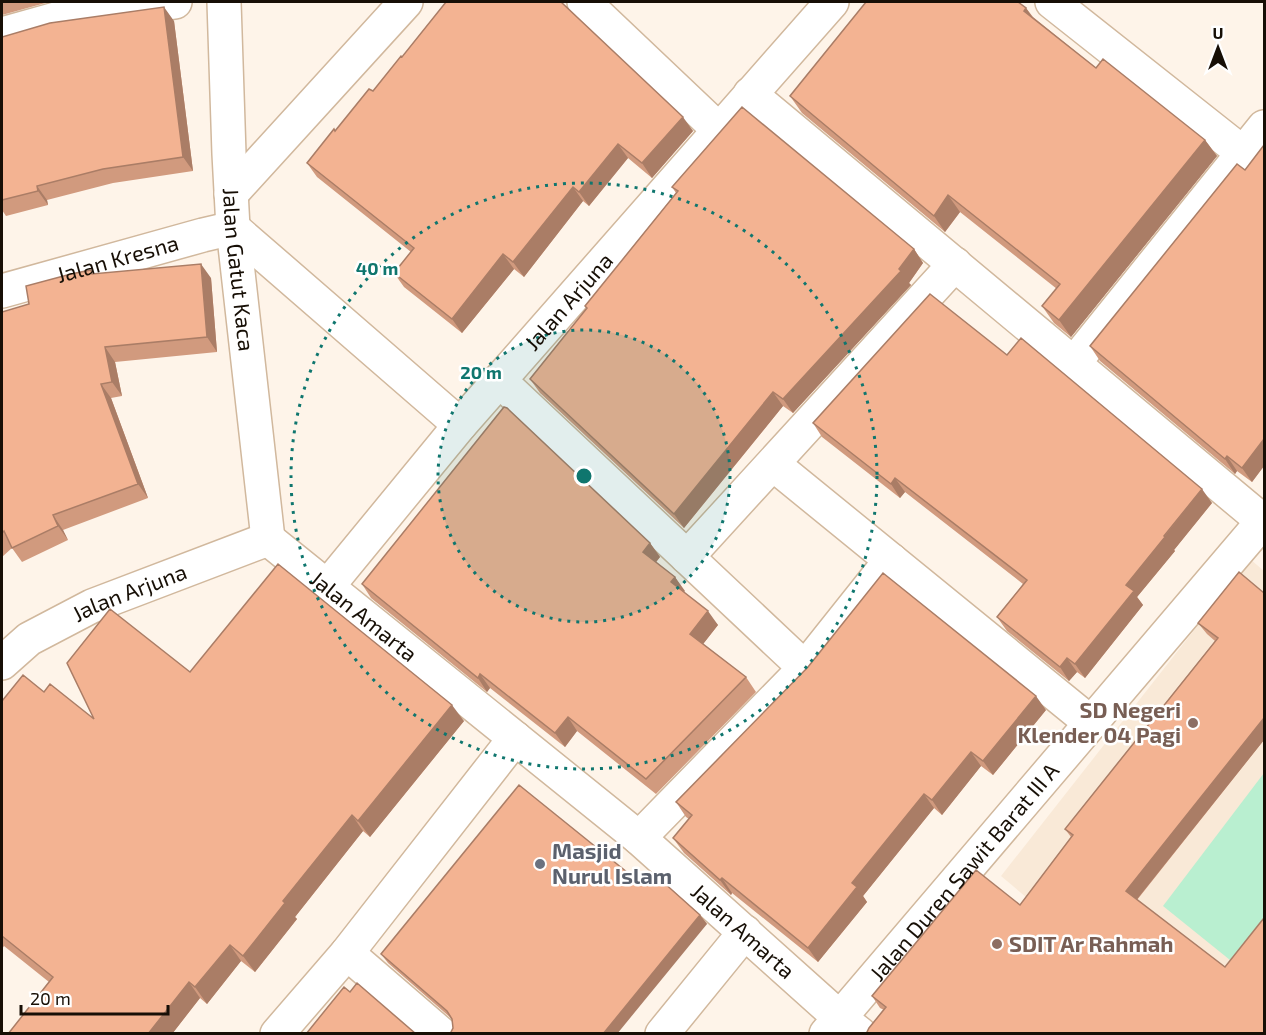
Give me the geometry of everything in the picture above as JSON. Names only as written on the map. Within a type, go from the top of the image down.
[{"type":"street","points":[[2,34],[56,19],[175,2]]},
{"type":"street","name":"Jalan Gatut Kaca","points":[[224,2],[231,194],[267,539]]},
{"type":"street","points":[[231,194],[406,2]]},
{"type":"street","points":[[584,2],[719,130]]},
{"type":"street","name":"Jalan Arjuna","points":[[327,587],[460,425],[832,2]]},
{"type":"street","points":[[1052,2],[1243,153]]},
{"type":"street","points":[[750,94],[1264,521]]},
{"type":"street","points":[[1074,363],[1264,127]]},
{"type":"street","points":[[234,228],[460,425]]},
{"type":"street","name":"Jalan Kresna","points":[[2,291],[234,228]]},
{"type":"street","points":[[687,557],[955,264]]},
{"type":"street","points":[[500,381],[805,668]]},
{"type":"street","points":[[773,464],[1091,723]]},
{"type":"street","name":"Jalan Duren Sawit Barat III A","points":[[842,1028],[1091,723],[1264,521]]},
{"type":"street","name":"Jalan Arjuna","points":[[2,663],[28,639],[92,606],[267,539]]},
{"type":"street","name":"Jalan Amarta","points":[[267,539],[639,838],[745,932],[842,1028]]},
{"type":"street","points":[[639,838],[805,668],[891,560]]},
{"type":"street","points":[[277,1034],[347,953],[515,738]]},
{"type":"street","points":[[662,1034],[745,932]]},
{"type":"street","points":[[347,953],[441,1034]]},
{"type":"shaded area","name":"SD Negeri Klender 04 Pagi","points":[[1250,559],[1264,571],[1264,1033],[1187,1033],[1001,876]]},
{"type":"green space","points":[[1264,773],[1264,918],[1230,960],[1163,906]]},
{"type":"building","points":[[446,2],[561,2],[683,117],[642,163],[618,144],[579,192],[573,187],[513,262],[503,254],[452,319],[394,273],[414,248],[307,163],[369,89],[373,91]]},
{"type":"building","points":[[866,2],[1018,2],[1026,8],[1024,11],[1096,68],[1103,59],[1205,140],[1059,320],[1042,306],[1060,284],[948,195],[934,216],[790,96]]},
{"type":"building","points":[[164,7],[183,157],[103,169],[37,186],[38,191],[2,200],[2,37],[50,23]]},
{"type":"building","points":[[742,107],[914,249],[899,269],[901,271],[783,399],[773,392],[674,514],[530,379],[587,308],[585,306],[678,191],[672,187]]},
{"type":"building","points":[[1264,145],[1264,439],[1242,468],[1227,456],[1225,459],[1090,346],[1237,164],[1245,170]]},
{"type":"building","points":[[201,264],[207,337],[105,347],[112,382],[101,384],[138,484],[53,515],[58,526],[12,548],[4,531],[2,533],[2,312],[29,304],[26,286],[71,274],[91,270],[92,274]]},
{"type":"building","points":[[930,294],[1007,355],[1021,338],[1202,489],[1126,585],[1134,591],[1075,664],[1067,658],[1060,667],[997,617],[1027,580],[895,478],[891,484],[813,423]]},
{"type":"building","points":[[504,407],[650,543],[643,552],[675,577],[671,582],[708,611],[690,634],[746,677],[646,779],[568,717],[555,733],[480,674],[478,678],[362,584]]},
{"type":"building","points":[[278,564],[452,705],[358,821],[352,815],[283,901],[285,903],[243,956],[230,945],[195,987],[189,982],[148,1034],[8,1034],[53,977],[2,936],[2,701],[23,675],[44,692],[50,684],[94,719],[67,663],[110,609],[190,672]]},
{"type":"building","name":"SD Negeri Klender 04 Pagi","points":[[1239,572],[1264,593],[1264,718],[1126,891],[1225,967],[1264,918],[1264,1034],[866,1034],[886,1007],[872,996],[976,870],[1020,905],[1073,835],[1065,829],[1218,638],[1198,623]]},
{"type":"building","points":[[883,573],[1036,696],[983,761],[971,752],[932,800],[924,794],[852,883],[857,887],[808,948],[722,878],[720,880],[673,838],[692,815],[676,802],[808,667]]},
{"type":"building","name":"Masjid Nurul Islam","points":[[519,785],[643,885],[653,873],[700,915],[603,1034],[450,1034],[453,1028],[452,1019],[447,1011],[381,954]]},
{"type":"building","points":[[357,983],[416,1034],[306,1034],[344,987],[350,992]]},
{"type":"place","name":"SD Negeri Klender 04 Pagi","points":[[1193,723]]},
{"type":"place","name":"Masjid Nurul Islam","points":[[540,864]]},
{"type":"place","name":"SDIT Ar Rahmah","points":[[997,944]]}]
